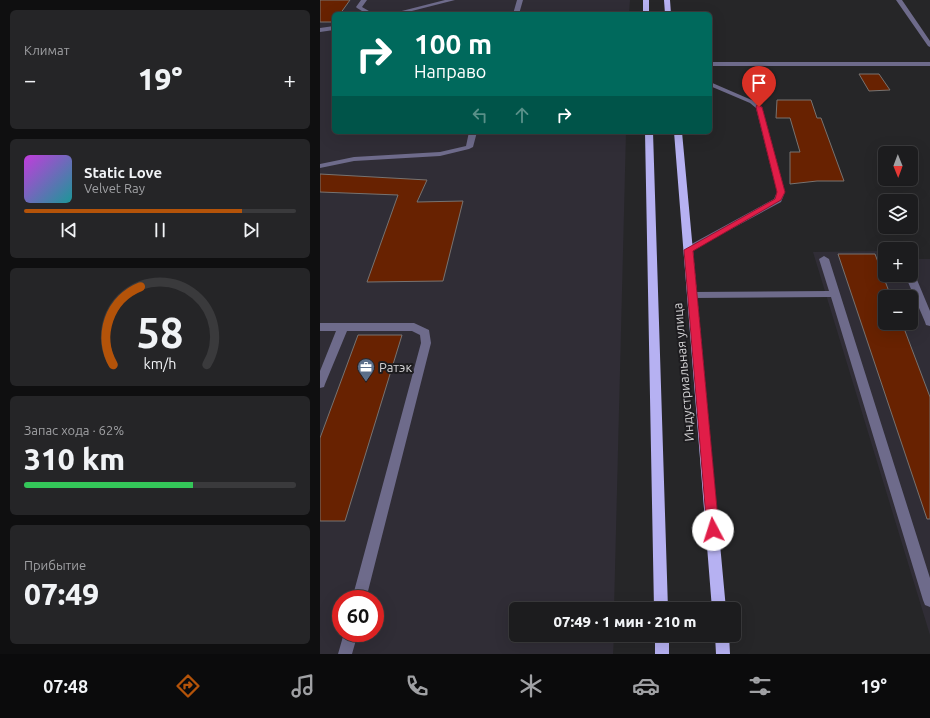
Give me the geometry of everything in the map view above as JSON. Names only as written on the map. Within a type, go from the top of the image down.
[{"type":"main road","points":[[646,0],[646,12]]},
{"type":"main road","points":[[667,0],[668,12]]},
{"type":"main road","name":"Индустриальная улица","points":[[649,134],[661,602]]},
{"type":"main road","name":"Индустриальная улица","points":[[678,134],[719,602]]},
{"type":"main road","points":[[662,642],[662,654]]},
{"type":"main road","points":[[722,642],[723,654]]},
{"type":"lane","points":[[355,12],[364,0]]},
{"type":"lane","points":[[401,12],[452,0]]},
{"type":"lane","points":[[517,12],[520,0]]},
{"type":"lane","points":[[899,0],[930,45]]},
{"type":"lane","points":[[359,7],[368,12]]},
{"type":"lane","points":[[320,30],[332,28]]},
{"type":"lane","points":[[712,64],[930,64]]},
{"type":"lane","points":[[688,250],[778,200],[781,192],[759,107],[752,102],[712,85]]},
{"type":"lane","points":[[320,166],[354,159],[454,152],[468,147],[472,134]]},
{"type":"lane","points":[[824,259],[930,600]]},
{"type":"lane","points":[[913,282],[930,322]]},
{"type":"lane","points":[[692,295],[835,294]]},
{"type":"lane","points":[[320,327],[414,327],[425,333],[426,343],[361,590]]},
{"type":"lane","points":[[320,384],[343,327]]},
{"type":"lane","points":[[345,654],[348,642]]},
{"type":"shaded area","points":[[320,0],[630,0],[629,12],[332,12],[332,134],[626,134],[614,602],[509,602],[509,642],[614,642],[613,654],[320,654]]},
{"type":"shaded area","points":[[878,251],[878,282],[918,282],[918,259],[930,259],[930,635],[813,252]]},
{"type":"building","points":[[320,0],[350,0],[341,12],[332,12],[332,22],[320,22]]},
{"type":"building","points":[[859,74],[879,74],[890,90],[869,91]]},
{"type":"building","points":[[777,100],[811,100],[817,118],[821,118],[844,181],[817,181],[790,184],[790,152],[800,152],[790,118],[776,118]]},
{"type":"building","points":[[320,174],[427,180],[417,202],[463,201],[443,281],[367,282],[398,195],[320,192]]},
{"type":"building","points":[[838,254],[875,254],[878,262],[878,282],[885,282],[888,290],[878,290],[878,330],[905,330],[930,397],[930,519],[927,519]]},
{"type":"building","points":[[358,335],[402,335],[345,521],[320,521],[320,438]]},
{"type":"place","name":"Ратэк","points":[[366,382]]},
{"type":"route","points":[[713,530],[688,250],[778,200],[781,192],[759,107]]}]
